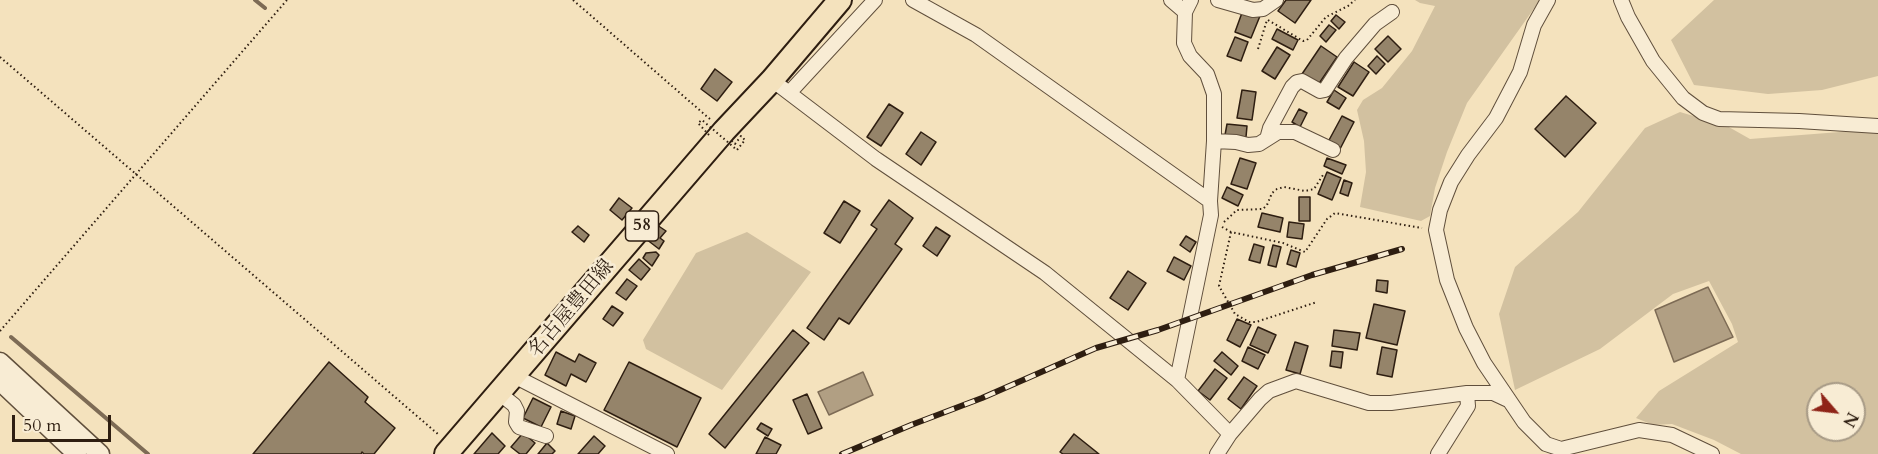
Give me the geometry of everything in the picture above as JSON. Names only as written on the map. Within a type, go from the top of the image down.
[{"type":"main road","name":"名古屋豊田線","points":[[449,450],[721,135],[781,86],[840,0]]},
{"type":"street","points":[[875,0],[781,86],[876,159],[1045,273],[1177,380],[1230,434]]},
{"type":"street","points":[[913,0],[976,35],[1210,201]]},
{"type":"street","points":[[1171,0],[1188,6],[1184,43],[1190,56],[1207,74],[1214,94],[1211,215],[1177,380]]},
{"type":"street","points":[[1218,0],[1265,14],[1275,0]]},
{"type":"street","points":[[1548,0],[1534,25],[1515,82],[1496,118],[1451,182],[1440,210],[1437,230],[1447,279],[1466,328],[1484,363],[1524,422],[1546,444],[1561,449],[1639,430],[1672,435],[1712,454]]},
{"type":"street","points":[[1621,0],[1653,61],[1683,98],[1703,113],[1719,119],[1878,126]]},
{"type":"street","points":[[1267,139],[1270,128],[1292,87],[1302,81],[1320,91],[1325,90],[1353,49],[1375,24],[1392,12]]},
{"type":"street","points":[[1214,141],[1236,142],[1248,146],[1259,144],[1278,132],[1295,132],[1333,150]]},
{"type":"street","points":[[0,362],[100,454]]},
{"type":"street","points":[[0,381],[77,454]]},
{"type":"street","points":[[1217,454],[1230,434],[1260,399],[1269,391],[1296,381],[1369,404],[1467,393],[1493,393],[1508,400]]},
{"type":"street","points":[[507,385],[519,426],[546,436]]},
{"type":"street","points":[[507,385],[667,454]]},
{"type":"street","points":[[1438,454],[1468,406],[1467,393]]},
{"type":"path","points":[[0,331],[287,0]]},
{"type":"path","points":[[573,0],[721,135],[735,144],[741,136],[745,140],[737,150],[702,120],[698,123],[721,135]]},
{"type":"path","points":[[1265,14],[1270,23],[1304,41],[1326,17],[1355,0]]},
{"type":"path","points":[[1258,49],[1265,14]]},
{"type":"path","points":[[0,57],[449,450]]},
{"type":"path","points":[[1323,175],[1314,189],[1305,191],[1284,187],[1277,189],[1272,193],[1263,209],[1237,210],[1220,226],[1231,232],[1283,243],[1305,252],[1327,219],[1335,213],[1437,230]]},
{"type":"path","points":[[1231,232],[1220,286],[1235,314],[1249,322],[1256,322],[1277,313],[1317,302]]},
{"type":"shaded area","points":[[1415,0],[1540,0],[1467,103],[1435,188],[1430,216],[1421,221],[1360,207],[1366,172],[1364,141],[1357,110],[1363,100],[1382,88],[1412,51],[1435,6]]},
{"type":"shaded area","points":[[1714,0],[1878,0],[1878,76],[1822,90],[1768,94],[1694,85],[1671,40]]},
{"type":"shaded area","points":[[1680,112],[1727,126],[1750,139],[1878,129],[1878,454],[1741,454],[1714,440],[1672,424],[1653,425],[1636,418],[1659,391],[1738,342],[1732,324],[1709,281],[1673,294],[1600,349],[1515,390],[1499,314],[1515,267],[1578,212],[1645,128]]},
{"type":"shaded area","points":[[747,232],[811,272],[722,390],[646,349],[643,340],[696,253]]},
{"type":"shaded area","points":[[1708,287],[1733,337],[1674,362],[1655,310]]},
{"type":"shaded area","points":[[863,372],[873,395],[829,415],[818,392]]},
{"type":"building","points":[[1286,0],[1311,0],[1295,23],[1278,11]]},
{"type":"building","points":[[1243,10],[1260,16],[1251,38],[1235,32]]},
{"type":"building","points":[[1336,15],[1345,22],[1339,29],[1331,21]]},
{"type":"building","points":[[1329,25],[1336,30],[1326,42],[1320,36]]},
{"type":"building","points":[[1277,29],[1298,40],[1293,50],[1272,39]]},
{"type":"building","points":[[1388,36],[1401,49],[1388,62],[1375,49]]},
{"type":"building","points":[[1235,37],[1248,42],[1241,61],[1227,56]]},
{"type":"building","points":[[1321,46],[1337,57],[1318,85],[1302,74]]},
{"type":"building","points":[[1277,47],[1290,55],[1275,79],[1262,71]]},
{"type":"building","points":[[1377,56],[1385,64],[1376,74],[1368,66]]},
{"type":"building","points":[[1354,62],[1369,72],[1353,96],[1338,87]]},
{"type":"building","points":[[715,69],[732,82],[717,101],[701,89]]},
{"type":"building","points":[[1242,90],[1256,92],[1252,120],[1237,118]]},
{"type":"building","points":[[1334,90],[1346,98],[1339,109],[1327,102]]},
{"type":"building","points":[[1566,96],[1596,123],[1565,157],[1535,129]]},
{"type":"building","points":[[889,104],[903,113],[881,146],[867,137]]},
{"type":"building","points":[[1299,109],[1307,113],[1300,127],[1292,122]]},
{"type":"building","points":[[1342,116],[1354,122],[1340,149],[1328,142]]},
{"type":"building","points":[[1227,124],[1247,126],[1246,137],[1225,135]]},
{"type":"building","points":[[921,132],[936,142],[921,165],[906,154]]},
{"type":"building","points":[[1240,158],[1256,163],[1247,189],[1231,184]]},
{"type":"building","points":[[1327,158],[1346,165],[1342,174],[1324,166]]},
{"type":"building","points":[[1327,172],[1341,178],[1332,200],[1318,194]]},
{"type":"building","points":[[1344,180],[1352,183],[1348,196],[1340,193]]},
{"type":"building","points":[[1227,187],[1243,195],[1238,206],[1222,198]]},
{"type":"building","points":[[1299,197],[1310,197],[1310,221],[1299,221]]},
{"type":"building","points":[[619,198],[632,208],[622,220],[610,210]]},
{"type":"building","points":[[889,200],[913,218],[895,244],[902,249],[849,324],[839,318],[824,340],[807,328],[877,229],[871,225]]},
{"type":"building","points":[[844,201],[860,211],[840,243],[824,233]]},
{"type":"building","points":[[1262,213],[1283,218],[1280,232],[1258,227]]},
{"type":"building","points":[[1289,222],[1304,224],[1302,239],[1287,237]]},
{"type":"building","points":[[657,225],[666,231],[660,238],[664,241],[659,249],[646,239]]},
{"type":"building","points":[[578,226],[589,235],[584,242],[572,232]]},
{"type":"building","points":[[936,227],[950,236],[937,256],[923,246]]},
{"type":"building","points":[[1186,236],[1196,242],[1190,252],[1180,245]]},
{"type":"building","points":[[1254,244],[1264,247],[1260,263],[1249,260]]},
{"type":"building","points":[[1273,245],[1281,247],[1276,267],[1268,265]]},
{"type":"building","points":[[1291,250],[1300,253],[1296,267],[1287,264]]},
{"type":"building","points":[[656,252],[659,255],[652,266],[643,258],[646,253]]},
{"type":"building","points":[[1174,257],[1191,266],[1184,280],[1167,271]]},
{"type":"building","points":[[639,259],[650,269],[641,280],[629,270]]},
{"type":"building","points":[[1128,271],[1146,283],[1128,310],[1110,298]]},
{"type":"building","points":[[627,279],[637,286],[626,300],[616,293]]},
{"type":"building","points":[[1377,280],[1388,281],[1387,293],[1376,291]]},
{"type":"building","points":[[1374,304],[1405,311],[1397,345],[1366,338]]},
{"type":"building","points":[[612,306],[623,313],[613,326],[603,319]]},
{"type":"building","points":[[1237,319],[1251,325],[1240,347],[1227,340]]},
{"type":"building","points":[[1258,327],[1276,335],[1268,353],[1250,345]]},
{"type":"building","points":[[793,330],[809,343],[725,448],[709,434]]},
{"type":"building","points":[[1334,330],[1360,333],[1357,350],[1332,346]]},
{"type":"building","points":[[1295,342],[1308,346],[1300,374],[1286,370]]},
{"type":"building","points":[[1248,347],[1265,355],[1258,369],[1242,361]]},
{"type":"building","points":[[1382,347],[1397,350],[1392,377],[1377,374]]},
{"type":"building","points":[[1332,351],[1343,352],[1341,368],[1330,366]]},
{"type":"building","points":[[556,352],[575,362],[579,354],[596,363],[586,382],[571,374],[566,386],[545,375]]},
{"type":"building","points":[[1222,352],[1238,366],[1231,375],[1214,361]]},
{"type":"building","points":[[329,362],[368,397],[365,402],[395,428],[374,454],[362,452],[361,454],[253,454]]},
{"type":"building","points":[[629,362],[701,398],[677,447],[604,410]]},
{"type":"building","points":[[1215,369],[1227,378],[1210,400],[1198,391]]},
{"type":"building","points":[[1244,377],[1257,386],[1241,409],[1228,399]]},
{"type":"building","points":[[807,394],[822,428],[808,434],[793,400]]},
{"type":"building","points":[[533,398],[551,407],[541,427],[523,418]]},
{"type":"building","points":[[561,411],[575,416],[571,429],[557,424]]},
{"type":"building","points":[[761,423],[772,429],[768,436],[757,429]]},
{"type":"building","points":[[492,433],[505,446],[498,454],[474,454]]},
{"type":"building","points":[[523,433],[535,443],[526,454],[520,454],[511,447]]},
{"type":"building","points":[[1074,434],[1099,454],[1063,454],[1060,452]]},
{"type":"building","points":[[594,436],[605,446],[598,454],[578,454]]},
{"type":"building","points":[[765,437],[781,445],[776,454],[756,454]]},
{"type":"building","points":[[547,443],[555,451],[552,454],[538,454]]},
{"type":"waterway","points":[[255,0],[265,8]]},
{"type":"waterway","points":[[11,337],[148,454]]},
{"type":"railway","points":[[842,454],[982,398],[1096,348],[1158,330],[1312,275],[1402,249]]}]
